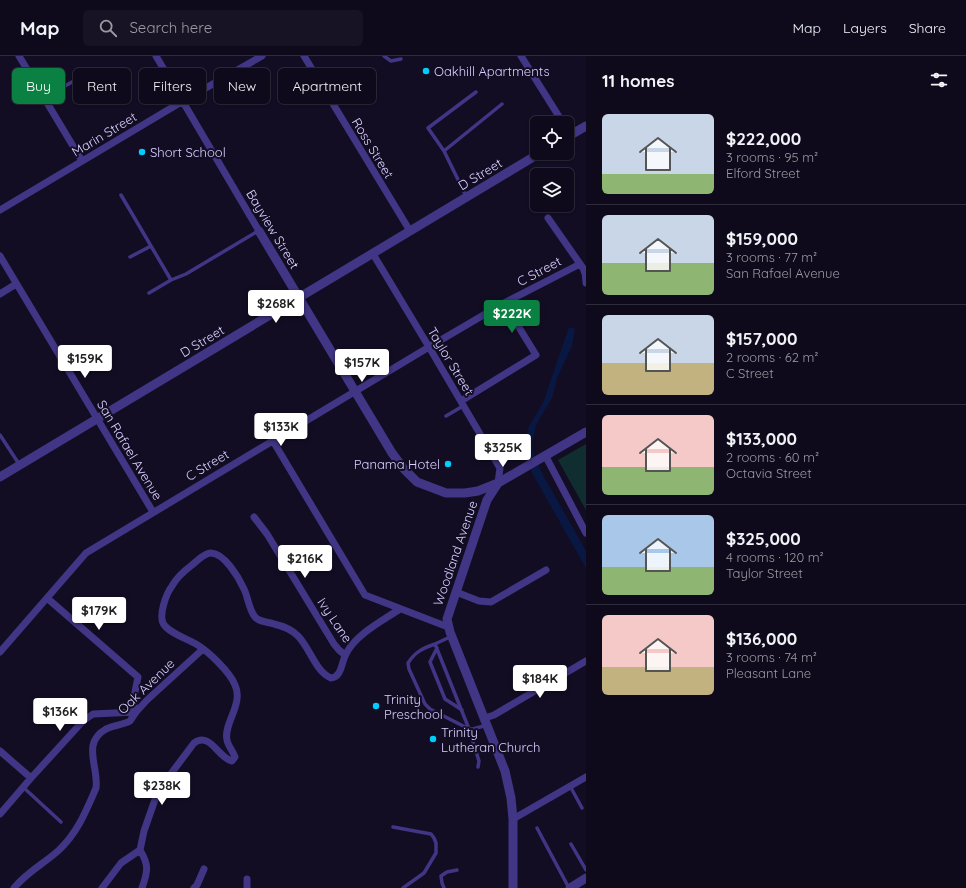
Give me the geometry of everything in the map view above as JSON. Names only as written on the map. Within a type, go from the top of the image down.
[{"type":"street","points":[[19,56],[26,68]]},
{"type":"street","name":"Bayview Street","points":[[156,56],[163,68]]},
{"type":"street","name":"Marin Street","points":[[206,88],[260,56]]},
{"type":"street","name":"Ross Street","points":[[304,56],[410,231]]},
{"type":"street","points":[[521,56],[558,116]]},
{"type":"street","points":[[48,104],[82,161]]},
{"type":"street","name":"Marin Street","points":[[0,210],[178,104]]},
{"type":"street","name":"Bayview Street","points":[[185,104],[392,453],[404,469],[417,482],[446,493],[478,491],[498,483],[586,432]]},
{"type":"street","points":[[574,131],[586,126]]},
{"type":"street","name":"D Street","points":[[0,477],[530,159]]},
{"type":"street","points":[[548,218],[584,268],[586,283]]},
{"type":"street","name":"Taylor Street","points":[[373,254],[430,347],[500,468],[498,483]]},
{"type":"street","name":"San Rafael Avenue","points":[[0,256],[153,512]]},
{"type":"street","name":"C Street","points":[[0,652],[86,553],[504,303],[584,268]]},
{"type":"street","points":[[0,294],[16,284]]},
{"type":"street","points":[[463,403],[536,355],[504,303]]},
{"type":"street","points":[[273,441],[365,595],[448,627]]},
{"type":"street","points":[[545,455],[586,533]]},
{"type":"street","name":"Woodland Avenue","points":[[498,483],[487,500],[447,616],[451,636],[505,771],[511,798],[513,819],[513,888]]},
{"type":"street","name":"Ivy Lane","points":[[254,517],[267,534],[334,644],[345,655]]},
{"type":"street","points":[[142,888],[148,870],[146,860],[140,850],[144,831],[158,791],[194,743],[201,740],[208,742],[213,744],[225,758],[232,761],[235,757],[227,740],[227,731],[237,702],[237,690],[235,684],[228,674],[203,649],[167,628],[163,624],[162,618],[165,600],[176,578],[205,554],[216,554],[221,557],[234,571],[244,590],[254,616],[257,619],[284,627],[298,635],[309,650],[322,673],[331,678],[336,678],[345,655],[351,645],[358,638],[400,609]]},
{"type":"street","points":[[456,592],[479,601],[491,602],[546,570]]},
{"type":"street","points":[[0,814],[83,721],[94,714],[136,712],[132,702],[138,677],[47,598]]},
{"type":"street","name":"Oak Avenue","points":[[14,888],[23,877],[60,849],[78,828],[96,788],[91,750],[97,736],[108,728],[130,721],[136,712],[164,684],[203,649]]},
{"type":"street","points":[[486,721],[586,661]]},
{"type":"street","points":[[0,751],[31,778]]},
{"type":"street","points":[[513,819],[586,776]]},
{"type":"street","points":[[102,888],[121,863],[140,850]]},
{"type":"street","points":[[194,888],[197,885],[204,869]]},
{"type":"street","points":[[574,887],[586,878]]},
{"type":"street","points":[[247,879],[247,888]]},
{"type":"lane","points":[[384,56],[390,61],[401,59]]},
{"type":"lane","points":[[467,197],[444,151],[428,128],[476,92]]},
{"type":"lane","points":[[444,151],[502,104]]},
{"type":"lane","points":[[121,195],[171,280]]},
{"type":"lane","points":[[149,292],[186,274],[259,231]]},
{"type":"lane","points":[[130,257],[151,246]]},
{"type":"lane","points":[[446,416],[463,403]]},
{"type":"lane","points":[[0,435],[19,465]]},
{"type":"lane","points":[[451,636],[420,650],[408,663],[409,669],[425,704],[430,709],[469,729]]},
{"type":"lane","points":[[434,644],[469,729],[479,761],[478,767]]},
{"type":"lane","points":[[436,648],[430,662],[445,699],[462,710]]},
{"type":"lane","points":[[469,729],[486,721]]},
{"type":"lane","points":[[570,786],[582,808]]},
{"type":"lane","points":[[23,787],[61,822]]},
{"type":"lane","points":[[393,827],[431,834],[436,843],[436,853],[424,873],[403,888]]},
{"type":"lane","points":[[537,828],[574,887]]},
{"type":"lane","points":[[571,844],[586,870]]},
{"type":"lane","points":[[444,888],[441,876],[447,872],[457,870]]},
{"type":"green space","points":[[586,444],[586,510],[558,460]]},
{"type":"water","points":[[569,327],[575,329],[572,346],[557,378],[552,398],[536,425],[532,445],[535,458],[544,477],[586,551],[586,568],[532,473],[523,450],[529,426],[543,403]]},
{"type":"place","name":"Oakhill Apartments","points":[[426,71]]},
{"type":"place","name":"Short School","points":[[142,152]]},
{"type":"place","name":"Panama Hotel","points":[[448,464]]},
{"type":"place","name":"Trinity Preschool","points":[[376,706]]},
{"type":"place","name":"Trinity Lutheran Church","points":[[433,739]]}]
